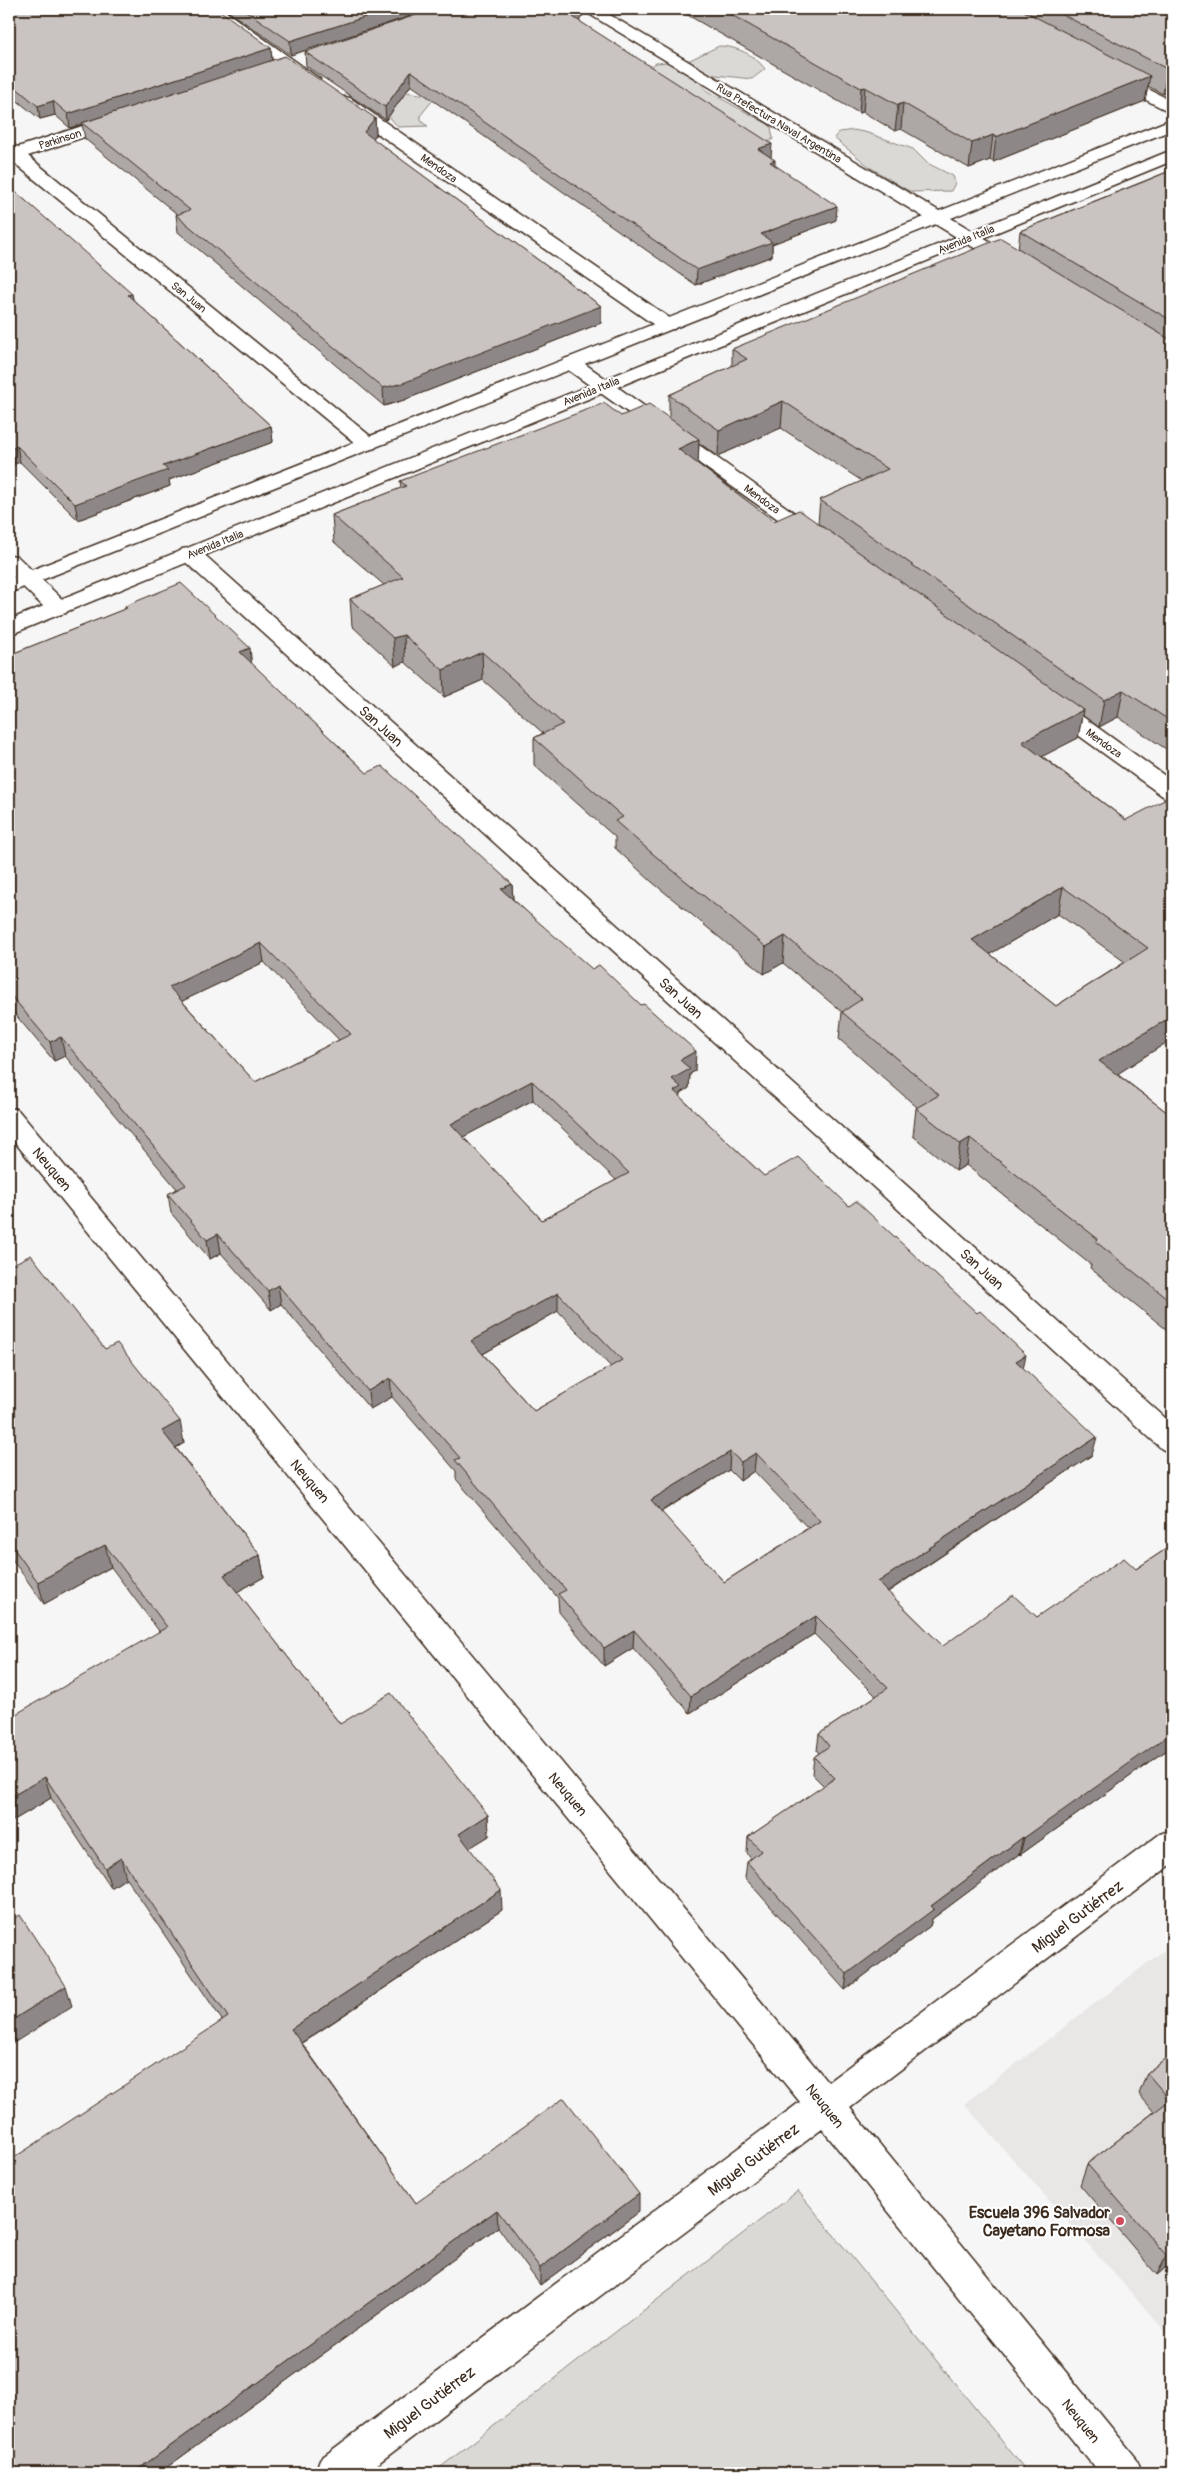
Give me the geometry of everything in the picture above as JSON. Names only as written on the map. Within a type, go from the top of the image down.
[{"type":"street","name":"Mendoza","points":[[212,9],[667,325]]},
{"type":"street","name":"Rua Prefectura Naval Argentina","points":[[589,9],[1029,273]]},
{"type":"street","points":[[269,70],[306,57]]},
{"type":"street","points":[[1096,68],[1172,108]]},
{"type":"street","name":"Parkinson","points":[[11,153],[137,113]]},
{"type":"street","points":[[18,584],[1172,124]]},
{"type":"street","name":"San Juan","points":[[11,153],[368,444]]},
{"type":"street","name":"Avenida Italia","points":[[9,628],[1172,155]]},
{"type":"street","name":"Mendoza","points":[[571,363],[832,548]]},
{"type":"street","name":"San Juan","points":[[190,554],[1172,1441]]},
{"type":"street","points":[[9,562],[18,584],[58,608]]},
{"type":"street","name":"Mendoza","points":[[1034,694],[1172,792]]},
{"type":"street","name":"Neuquen","points":[[9,1117],[825,2105],[1123,2473]]},
{"type":"street","name":"Miguel Gutiérrez","points":[[334,2473],[1172,1845]]},
{"type":"shaded area","points":[[719,46],[745,52],[765,69],[752,79],[706,74],[696,78],[707,91],[768,124],[771,127],[773,139],[770,141],[754,143],[643,72],[656,63],[690,60]]},
{"type":"shaded area","points":[[400,91],[433,96],[433,100],[420,116],[423,123],[428,126],[398,127],[386,113]]},
{"type":"shaded area","points":[[854,130],[913,149],[927,163],[953,176],[955,183],[951,191],[913,192],[871,168],[834,138],[839,132]]},
{"type":"shaded area","name":"Escuela 396 Salvador Cayetano Formosa","points":[[1172,1944],[1172,2339],[964,2104]]},
{"type":"shaded area","points":[[798,2191],[1028,2473],[433,2473]]},
{"type":"building","points":[[9,9],[218,9],[271,48],[68,114],[53,101],[38,106],[9,82]]},
{"type":"building","points":[[243,9],[390,9],[290,41]]},
{"type":"building","points":[[434,9],[578,9],[573,17],[772,144],[758,149],[775,160],[770,162],[837,206],[761,234],[772,242],[697,270],[411,71],[385,107],[305,52]]},
{"type":"building","points":[[721,9],[1020,9],[1150,76],[996,137],[993,135],[972,143],[903,103],[898,105],[865,87],[861,88]]},
{"type":"building","points":[[1052,9],[1172,9],[1172,67],[1167,69]]},
{"type":"building","points":[[285,56],[375,118],[364,132],[601,306],[403,383],[383,388],[176,215],[190,210],[82,123]]},
{"type":"building","points":[[1172,170],[1172,321],[1020,231],[1143,182]]},
{"type":"building","points":[[9,186],[132,294],[128,295],[271,426],[163,466],[168,470],[75,504],[17,446],[9,449]]},
{"type":"building","points":[[1001,238],[1172,340],[1172,722],[1123,690],[1104,700],[820,500],[888,469],[783,401],[719,430],[669,395],[747,359],[732,349]]},
{"type":"building","points":[[604,403],[621,416],[649,404],[699,439],[678,449],[774,521],[799,510],[1083,710],[1022,742],[1126,820],[1172,796],[1172,1016],[1099,1061],[1172,1116],[1172,1302],[1096,1242],[1098,1239],[970,1138],[960,1144],[916,1108],[939,1095],[842,1012],[862,999],[785,936],[766,947],[615,821],[623,817],[534,738],[563,724],[482,652],[443,670],[404,635],[393,638],[350,599],[403,577],[332,515],[406,486],[400,481]],"holes":[[[1063,887],[1148,948],[1056,1006],[972,940]]]},
{"type":"building","points":[[181,583],[250,648],[240,652],[367,773],[382,766],[512,884],[501,889],[592,969],[599,965],[641,1005],[644,1004],[696,1051],[680,1060],[690,1069],[672,1079],[681,1087],[674,1091],[764,1176],[798,1157],[849,1206],[856,1201],[977,1313],[980,1311],[1026,1355],[1016,1361],[1097,1437],[878,1582],[943,1646],[1013,1595],[1037,1617],[1124,1558],[1136,1569],[1172,1545],[1172,1727],[1169,1729],[1172,1733],[1023,1837],[931,1906],[934,1909],[847,1974],[747,1862],[761,1851],[748,1837],[835,1778],[814,1757],[829,1746],[819,1734],[888,1688],[816,1616],[691,1696],[634,1630],[604,1648],[558,1594],[566,1590],[455,1460],[460,1458],[390,1378],[368,1391],[278,1285],[268,1291],[218,1234],[207,1240],[168,1194],[186,1185],[61,1037],[50,1042],[9,993],[9,655],[127,608],[125,606]],"holes":[[[261,943],[351,1034],[255,1082],[169,987]],[[532,1081],[629,1173],[542,1220],[451,1124]],[[558,1293],[622,1360],[534,1411],[471,1341]],[[730,1452],[741,1462],[756,1453],[820,1521],[724,1582],[651,1500]]]},
{"type":"building","points":[[31,1255],[105,1349],[117,1343],[180,1421],[162,1431],[260,1555],[224,1575],[340,1724],[391,1693],[488,1815],[459,1834],[501,1890],[291,2029],[416,2203],[564,2098],[639,2194],[540,2268],[497,2210],[133,2473],[9,2473],[9,2161],[228,2017],[121,1858],[105,1868],[45,1777],[9,1798],[9,1718],[167,1627],[105,1545],[38,1582],[9,1542],[9,1266]]},
{"type":"building","points":[[20,1915],[66,1986],[9,2022],[9,1921]]},
{"type":"building","points":[[1172,2053],[1172,2250],[1166,2255],[1087,2164],[1170,2100],[1147,2073]]},
{"type":"place","name":"Escuela 396 Salvador Cayetano Formosa","points":[[1120,2221]]}]
